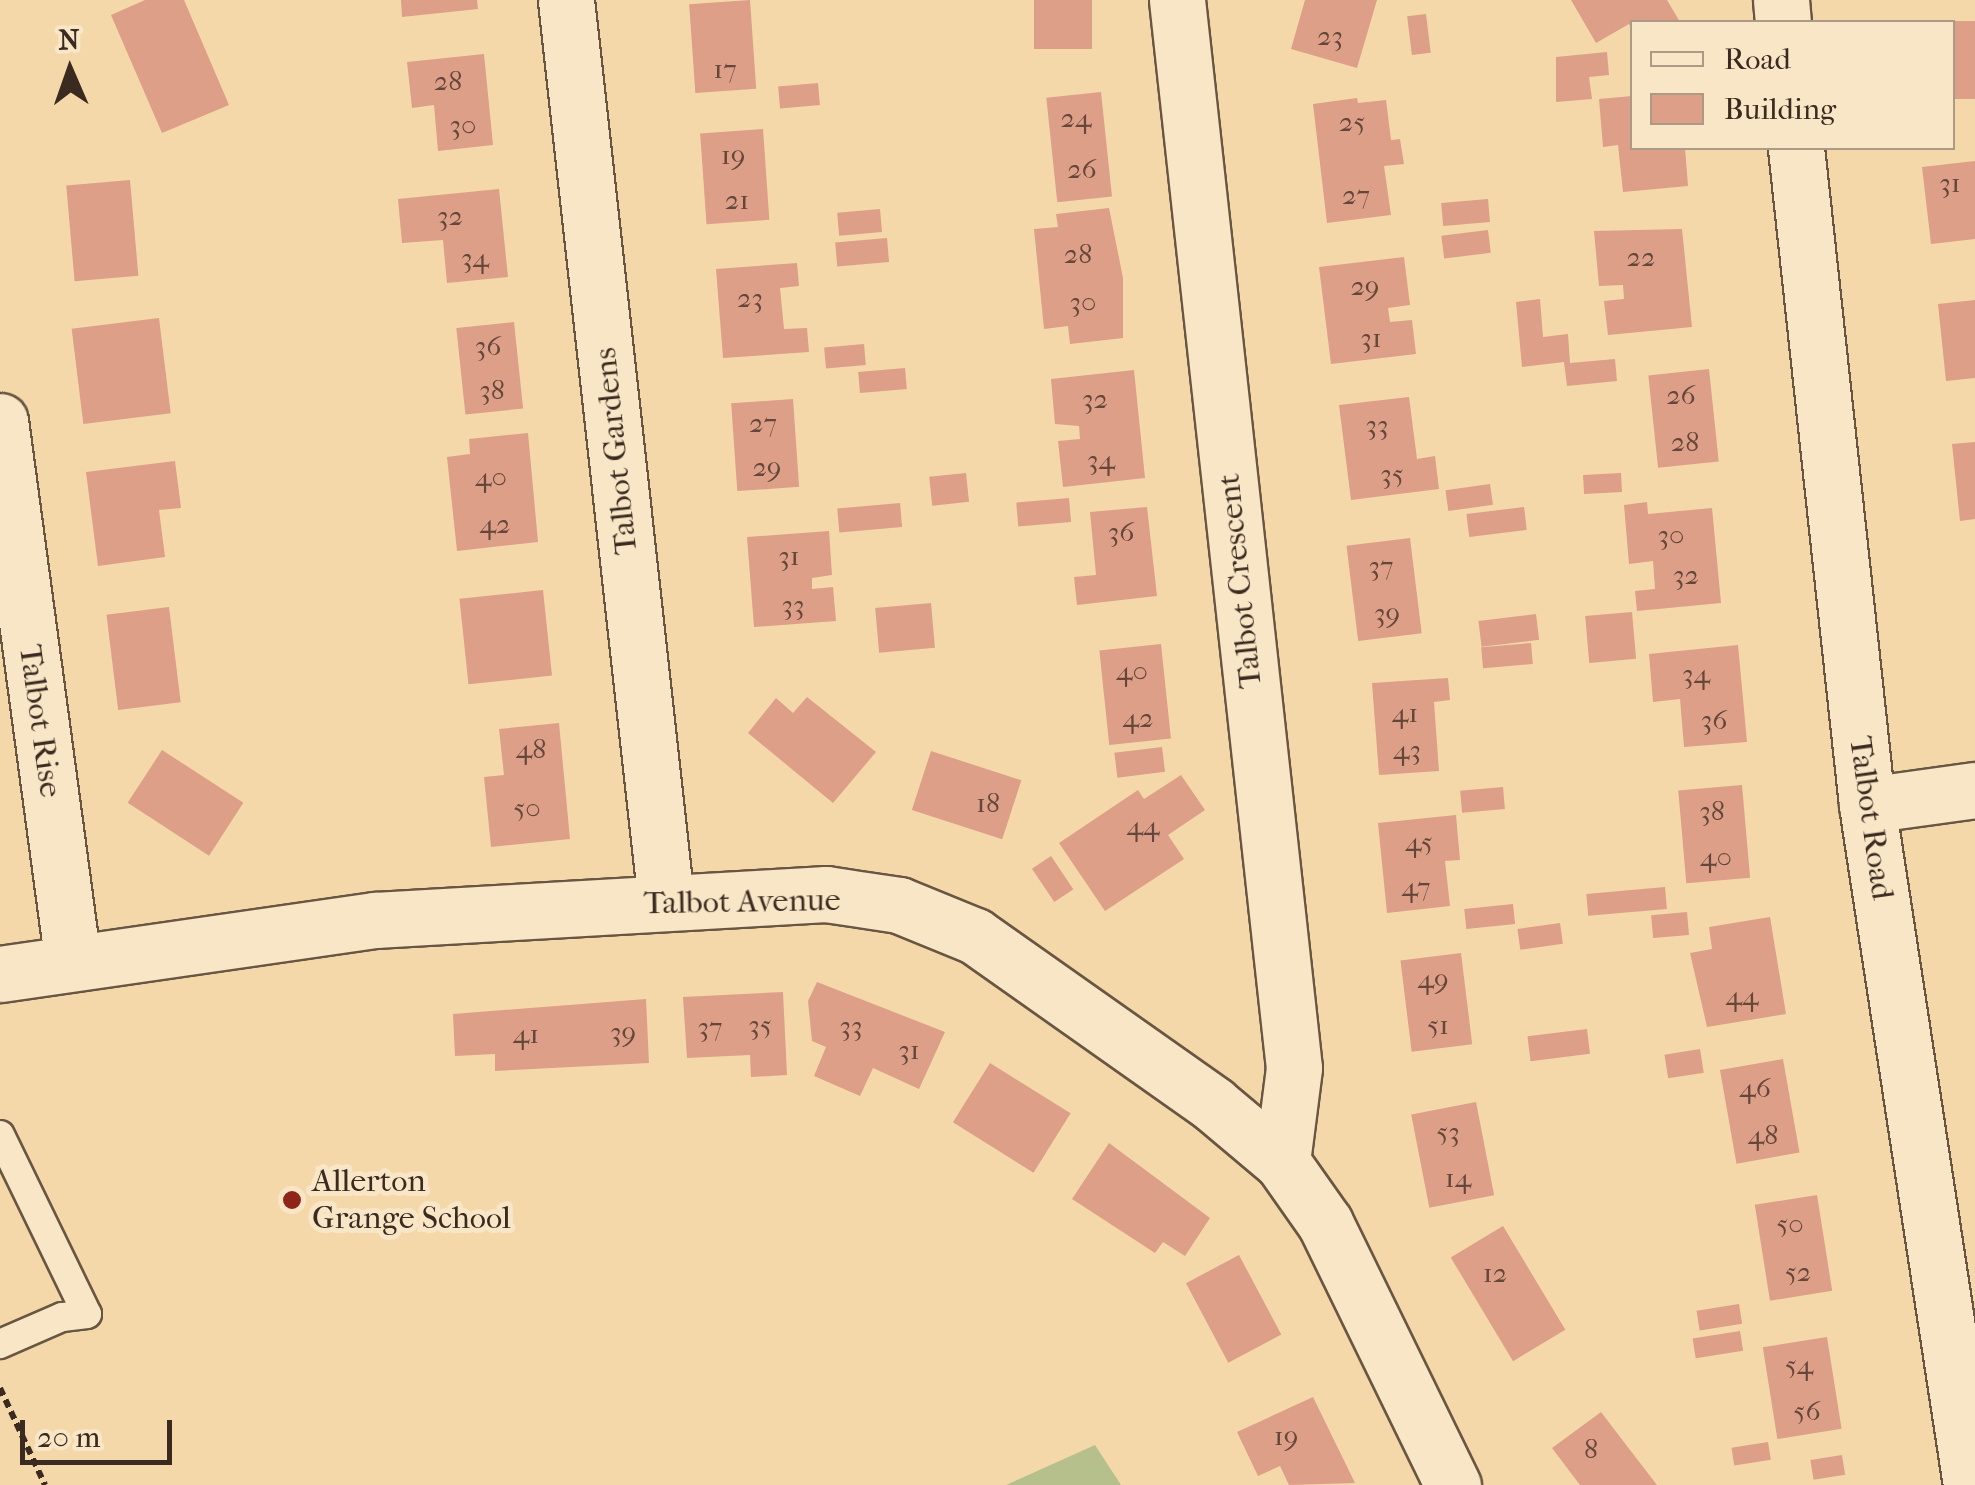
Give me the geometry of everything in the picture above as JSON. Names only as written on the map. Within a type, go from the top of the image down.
[{"type":"street","name":"Talbot Gardens","points":[[566,0],[666,902]]},
{"type":"street","name":"Talbot Crescent","points":[[1177,0],[1294,1068],[1282,1162]]},
{"type":"street","name":"Talbot Road","points":[[1796,150],[1867,805],[1972,1485]]},
{"type":"street","name":"Talbot Rise","points":[[0,421],[72,962]]},
{"type":"street","points":[[1867,805],[1975,790]]},
{"type":"street","name":"Talbot Avenue","points":[[0,974],[375,920],[826,894],[898,905],[975,936],[1213,1104],[1282,1162],[1324,1223],[1453,1485]]},
{"type":"lane","points":[[0,1135],[87,1314],[62,1317],[0,1344]]},
{"type":"path","points":[[0,1388],[46,1485]]},
{"type":"green space","points":[[1095,1445],[1121,1485],[1006,1485]]},
{"type":"building","points":[[145,0],[184,0],[229,105],[162,133],[111,15]]},
{"type":"building","points":[[401,0],[477,0],[478,9],[402,17]]},
{"type":"building","points":[[750,0],[756,89],[695,93],[689,4]]},
{"type":"building","points":[[1034,0],[1092,0],[1092,49],[1034,49]]},
{"type":"building","points":[[1305,0],[1377,0],[1357,68],[1291,49]]},
{"type":"building","points":[[1571,0],[1667,0],[1679,20],[1630,20],[1630,26],[1596,43]]},
{"type":"building","points":[[1426,14],[1431,53],[1412,55],[1407,16]]},
{"type":"building","points":[[1955,21],[1975,21],[1975,99],[1955,99]]},
{"type":"building","points":[[1607,52],[1609,75],[1589,77],[1592,99],[1556,102],[1556,57]]},
{"type":"building","points":[[484,54],[493,145],[438,151],[434,105],[412,108],[407,62]]},
{"type":"building","points":[[818,83],[820,105],[780,108],[778,86]]},
{"type":"building","points":[[1101,92],[1112,196],[1057,202],[1046,98]]},
{"type":"building","points":[[1630,96],[1630,150],[1685,150],[1688,186],[1623,192],[1618,145],[1603,147],[1599,99]]},
{"type":"building","points":[[1357,98],[1358,103],[1386,100],[1391,140],[1400,139],[1404,164],[1384,166],[1391,215],[1327,223],[1313,104]]},
{"type":"building","points":[[763,129],[769,220],[707,224],[700,133]]},
{"type":"building","points":[[1975,161],[1975,239],[1931,244],[1922,167]]},
{"type":"building","points":[[130,180],[138,276],[75,281],[66,186]]},
{"type":"building","points":[[499,189],[508,277],[447,283],[443,240],[402,243],[398,199]]},
{"type":"building","points":[[1488,199],[1490,222],[1443,226],[1441,203]]},
{"type":"building","points":[[1109,208],[1123,278],[1123,338],[1070,344],[1068,326],[1044,329],[1034,229],[1058,227],[1056,214]]},
{"type":"building","points":[[880,209],[882,232],[839,236],[837,213]]},
{"type":"building","points":[[1682,229],[1692,327],[1608,335],[1604,301],[1624,299],[1623,285],[1599,286],[1594,231]]},
{"type":"building","points":[[1488,230],[1491,253],[1444,259],[1441,236]]},
{"type":"building","points":[[887,238],[889,262],[837,266],[835,243]]},
{"type":"building","points":[[1404,257],[1410,305],[1388,308],[1390,322],[1412,320],[1416,354],[1331,364],[1319,267]]},
{"type":"building","points":[[797,263],[799,286],[780,288],[784,329],[807,328],[809,352],[723,358],[716,269]]},
{"type":"building","points":[[1540,299],[1543,337],[1568,334],[1570,363],[1615,359],[1617,381],[1567,386],[1564,362],[1522,367],[1516,302]]},
{"type":"building","points":[[1975,300],[1975,378],[1946,381],[1938,304]]},
{"type":"building","points":[[159,318],[171,413],[83,424],[72,329]]},
{"type":"building","points":[[514,322],[523,409],[465,415],[456,328]]},
{"type":"building","points":[[864,344],[866,365],[826,368],[824,347]]},
{"type":"building","points":[[905,368],[907,389],[860,393],[858,372]]},
{"type":"building","points":[[1709,369],[1719,461],[1658,468],[1648,375]]},
{"type":"building","points":[[1134,370],[1145,478],[1063,487],[1058,441],[1080,439],[1079,426],[1055,424],[1051,379]]},
{"type":"building","points":[[1409,397],[1417,459],[1435,456],[1439,489],[1351,500],[1339,405]]},
{"type":"building","points":[[793,399],[799,487],[737,491],[731,403]]},
{"type":"building","points":[[528,433],[538,542],[457,551],[447,457],[470,454],[469,439]]},
{"type":"building","points":[[1975,442],[1975,519],[1960,521],[1952,444]]},
{"type":"building","points":[[175,461],[181,508],[159,510],[165,557],[98,566],[86,472]]},
{"type":"building","points":[[966,473],[969,502],[932,506],[929,477]]},
{"type":"building","points":[[1621,473],[1622,492],[1584,494],[1583,475]]},
{"type":"building","points":[[1490,484],[1493,505],[1448,511],[1445,490]]},
{"type":"building","points":[[1069,498],[1071,522],[1018,527],[1016,503]]},
{"type":"building","points":[[1647,502],[1648,514],[1712,508],[1721,603],[1637,611],[1635,591],[1655,589],[1653,561],[1629,564],[1624,505]]},
{"type":"building","points":[[900,503],[902,527],[839,532],[837,508]]},
{"type":"building","points":[[1147,507],[1157,596],[1077,605],[1074,577],[1096,575],[1090,512]]},
{"type":"building","points":[[1524,507],[1527,530],[1469,537],[1466,514]]},
{"type":"building","points":[[829,531],[832,575],[812,578],[812,589],[833,587],[836,621],[754,627],[747,537]]},
{"type":"building","points":[[1410,538],[1422,633],[1358,641],[1346,546]]},
{"type":"building","points":[[543,590],[552,676],[468,684],[459,599]]},
{"type":"building","points":[[931,603],[935,648],[879,653],[875,608]]},
{"type":"building","points":[[169,607],[181,702],[118,710],[106,615]]},
{"type":"building","points":[[1632,612],[1636,659],[1589,663],[1585,616]]},
{"type":"building","points":[[1536,614],[1539,640],[1482,647],[1478,621]]},
{"type":"building","points":[[1531,643],[1533,664],[1483,668],[1481,647]]},
{"type":"building","points":[[1161,644],[1171,738],[1109,745],[1099,650]]},
{"type":"building","points":[[1738,645],[1747,742],[1684,747],[1680,699],[1653,702],[1649,654]]},
{"type":"building","points":[[1448,678],[1450,700],[1434,702],[1439,771],[1379,775],[1372,683]]},
{"type":"building","points":[[807,697],[876,752],[833,803],[748,733],[776,698],[793,713]]},
{"type":"building","points":[[559,723],[570,839],[491,847],[484,777],[504,775],[499,729]]},
{"type":"building","points":[[1162,747],[1165,772],[1117,778],[1114,753]]},
{"type":"building","points":[[162,750],[243,803],[209,856],[128,803]]},
{"type":"building","points":[[931,751],[1021,780],[1002,839],[912,810]]},
{"type":"building","points":[[1181,775],[1205,810],[1168,835],[1184,859],[1105,911],[1059,843],[1138,790],[1144,799]]},
{"type":"building","points":[[1742,785],[1750,878],[1686,883],[1678,791]]},
{"type":"building","points":[[1503,787],[1505,809],[1462,813],[1460,791]]},
{"type":"building","points":[[1456,815],[1460,860],[1445,861],[1450,906],[1387,913],[1378,823]]},
{"type":"building","points":[[1051,856],[1073,889],[1054,902],[1032,869]]},
{"type":"building","points":[[1665,887],[1667,909],[1588,916],[1586,894]]},
{"type":"building","points":[[1513,904],[1515,924],[1466,929],[1464,909]]},
{"type":"building","points":[[1687,912],[1689,935],[1653,938],[1651,915]]},
{"type":"building","points":[[1770,917],[1786,1014],[1707,1027],[1690,953],[1712,949],[1709,927]]},
{"type":"building","points":[[1560,923],[1563,944],[1520,950],[1517,929]]},
{"type":"building","points":[[1461,953],[1472,1044],[1412,1052],[1400,960]]},
{"type":"building","points":[[817,982],[945,1032],[919,1089],[873,1068],[860,1096],[814,1076],[826,1047],[812,1041],[808,1001]]},
{"type":"building","points":[[783,992],[787,1075],[751,1077],[750,1055],[687,1058],[683,997]]},
{"type":"building","points":[[646,999],[649,1063],[495,1071],[495,1054],[455,1056],[453,1014]]},
{"type":"building","points":[[1587,1029],[1590,1054],[1530,1061],[1527,1036]]},
{"type":"building","points":[[1700,1049],[1704,1073],[1668,1078],[1664,1055]]},
{"type":"building","points":[[1783,1059],[1799,1153],[1736,1164],[1720,1070]]},
{"type":"building","points":[[990,1063],[1071,1113],[1033,1173],[953,1122]]},
{"type":"building","points":[[1476,1102],[1494,1195],[1429,1208],[1411,1115]]},
{"type":"building","points":[[1109,1143],[1210,1218],[1185,1256],[1163,1242],[1155,1253],[1072,1199]]},
{"type":"building","points":[[1817,1195],[1832,1291],[1770,1301],[1755,1205]]},
{"type":"building","points":[[1503,1226],[1565,1330],[1513,1361],[1451,1257]]},
{"type":"building","points":[[1239,1255],[1281,1334],[1228,1363],[1186,1283]]},
{"type":"building","points":[[1739,1304],[1742,1324],[1700,1330],[1697,1311]]},
{"type":"building","points":[[1740,1331],[1743,1351],[1696,1358],[1693,1339]]},
{"type":"building","points":[[1827,1337],[1842,1429],[1777,1439],[1763,1347]]},
{"type":"building","points":[[1313,1397],[1355,1483],[1289,1485],[1280,1466],[1258,1476],[1237,1432]]},
{"type":"building","points":[[1601,1412],[1657,1485],[1580,1485],[1552,1448]]},
{"type":"building","points":[[1768,1442],[1771,1460],[1734,1466],[1731,1448]]},
{"type":"building","points":[[1842,1455],[1845,1475],[1814,1480],[1810,1460]]},
{"type":"place","name":"Allerton Grange School","points":[[292,1200]]}]
